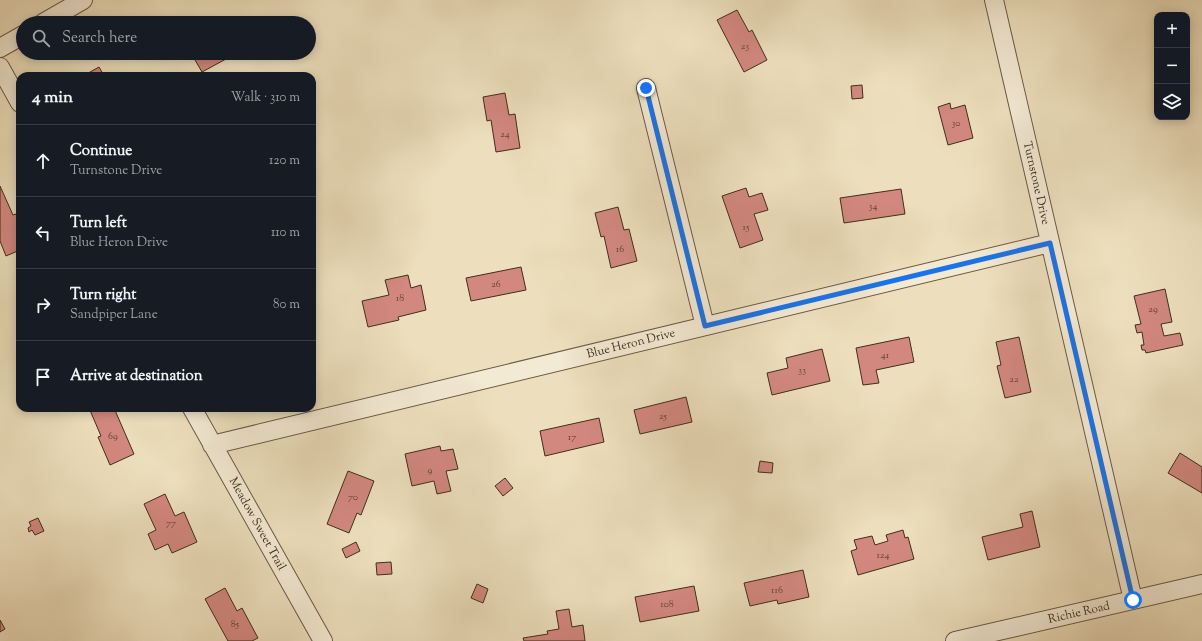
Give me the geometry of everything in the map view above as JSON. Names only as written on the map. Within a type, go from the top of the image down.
[{"type":"street","points":[[55,16],[84,0]]},
{"type":"street","name":"Turnstone Drive","points":[[994,0],[1133,600]]},
{"type":"street","points":[[0,48],[16,38]]},
{"type":"street","points":[[0,67],[16,96]]},
{"type":"street","points":[[646,88],[705,326]]},
{"type":"street","name":"Blue Heron Drive","points":[[212,445],[1050,243]]},
{"type":"street","name":"Meadow Sweet Trail","points":[[194,412],[322,641]]},
{"type":"street","name":"Richie Road","points":[[955,641],[1202,584]]},
{"type":"building","points":[[737,10],[749,32],[752,30],[767,60],[744,72],[717,20]]},
{"type":"building","points":[[195,60],[224,60],[202,72]]},
{"type":"building","points":[[99,67],[102,72],[90,72]]},
{"type":"building","points":[[862,85],[863,98],[852,99],[851,86]]},
{"type":"building","points":[[505,93],[509,115],[515,114],[520,148],[496,152],[491,120],[487,121],[483,97]]},
{"type":"building","points":[[950,103],[951,109],[965,105],[973,138],[948,145],[938,107]]},
{"type":"building","points":[[0,186],[13,215],[16,214],[16,252],[6,256],[0,241]]},
{"type":"building","points":[[746,188],[749,197],[762,193],[768,210],[754,214],[763,240],[740,248],[722,196]]},
{"type":"building","points":[[901,189],[905,214],[844,223],[840,198]]},
{"type":"building","points":[[618,207],[624,230],[629,229],[637,261],[611,268],[604,236],[601,237],[595,213]]},
{"type":"building","points":[[521,267],[526,290],[471,301],[466,278]]},
{"type":"building","points":[[408,275],[411,288],[421,285],[426,310],[398,317],[399,320],[368,327],[362,301],[389,295],[385,280]]},
{"type":"building","points":[[1165,289],[1172,322],[1161,324],[1164,336],[1180,333],[1183,345],[1146,353],[1145,350],[1142,350],[1141,345],[1144,345],[1142,332],[1137,333],[1135,325],[1141,324],[1134,296]]},
{"type":"building","points":[[909,337],[914,362],[876,370],[879,383],[863,385],[856,348]]},
{"type":"building","points":[[1019,337],[1031,392],[1005,398],[997,366],[1001,365],[996,342]]},
{"type":"building","points":[[822,349],[830,381],[772,395],[767,373],[788,368],[786,358]]},
{"type":"building","points":[[686,397],[692,422],[640,434],[634,410]]},
{"type":"building","points":[[91,412],[116,412],[134,454],[110,465],[98,437],[101,436]]},
{"type":"building","points":[[599,418],[604,442],[545,456],[540,431]]},
{"type":"building","points":[[440,446],[441,451],[453,449],[458,469],[446,471],[451,491],[437,494],[434,481],[412,486],[405,454]]},
{"type":"building","points":[[1180,453],[1202,467],[1202,493],[1168,473]]},
{"type":"building","points":[[760,461],[773,463],[772,473],[758,472]]},
{"type":"building","points":[[348,471],[374,481],[361,515],[357,513],[349,533],[327,524]]},
{"type":"building","points":[[505,478],[513,488],[503,496],[495,486]]},
{"type":"building","points":[[165,494],[175,516],[184,512],[197,542],[172,553],[168,544],[155,550],[148,534],[156,530],[144,504]]},
{"type":"building","points":[[1032,511],[1040,547],[988,560],[982,537],[1023,527],[1020,514]]},
{"type":"building","points":[[38,518],[44,531],[35,535],[32,530],[29,532],[28,528],[31,526],[29,522]]},
{"type":"building","points":[[903,530],[905,538],[908,537],[914,559],[858,575],[851,551],[857,549],[854,540],[872,536],[875,545],[888,541],[886,535]]},
{"type":"building","points":[[356,542],[360,551],[346,558],[342,549]]},
{"type":"building","points":[[391,562],[392,574],[377,575],[376,563]]},
{"type":"building","points":[[803,570],[809,597],[778,604],[777,600],[750,606],[744,583]]},
{"type":"building","points":[[477,584],[488,589],[483,603],[471,598]]},
{"type":"building","points":[[694,586],[699,611],[640,622],[635,597]]},
{"type":"building","points":[[225,588],[237,611],[242,608],[258,638],[252,641],[228,641],[205,599]]},
{"type":"building","points":[[569,609],[572,627],[583,625],[585,641],[524,641],[523,638],[548,634],[547,631],[559,629],[556,611]]},
{"type":"building","points":[[0,620],[5,629],[0,632]]},
{"type":"route","points":[[646,88],[705,326],[1050,243],[1133,600]]}]
